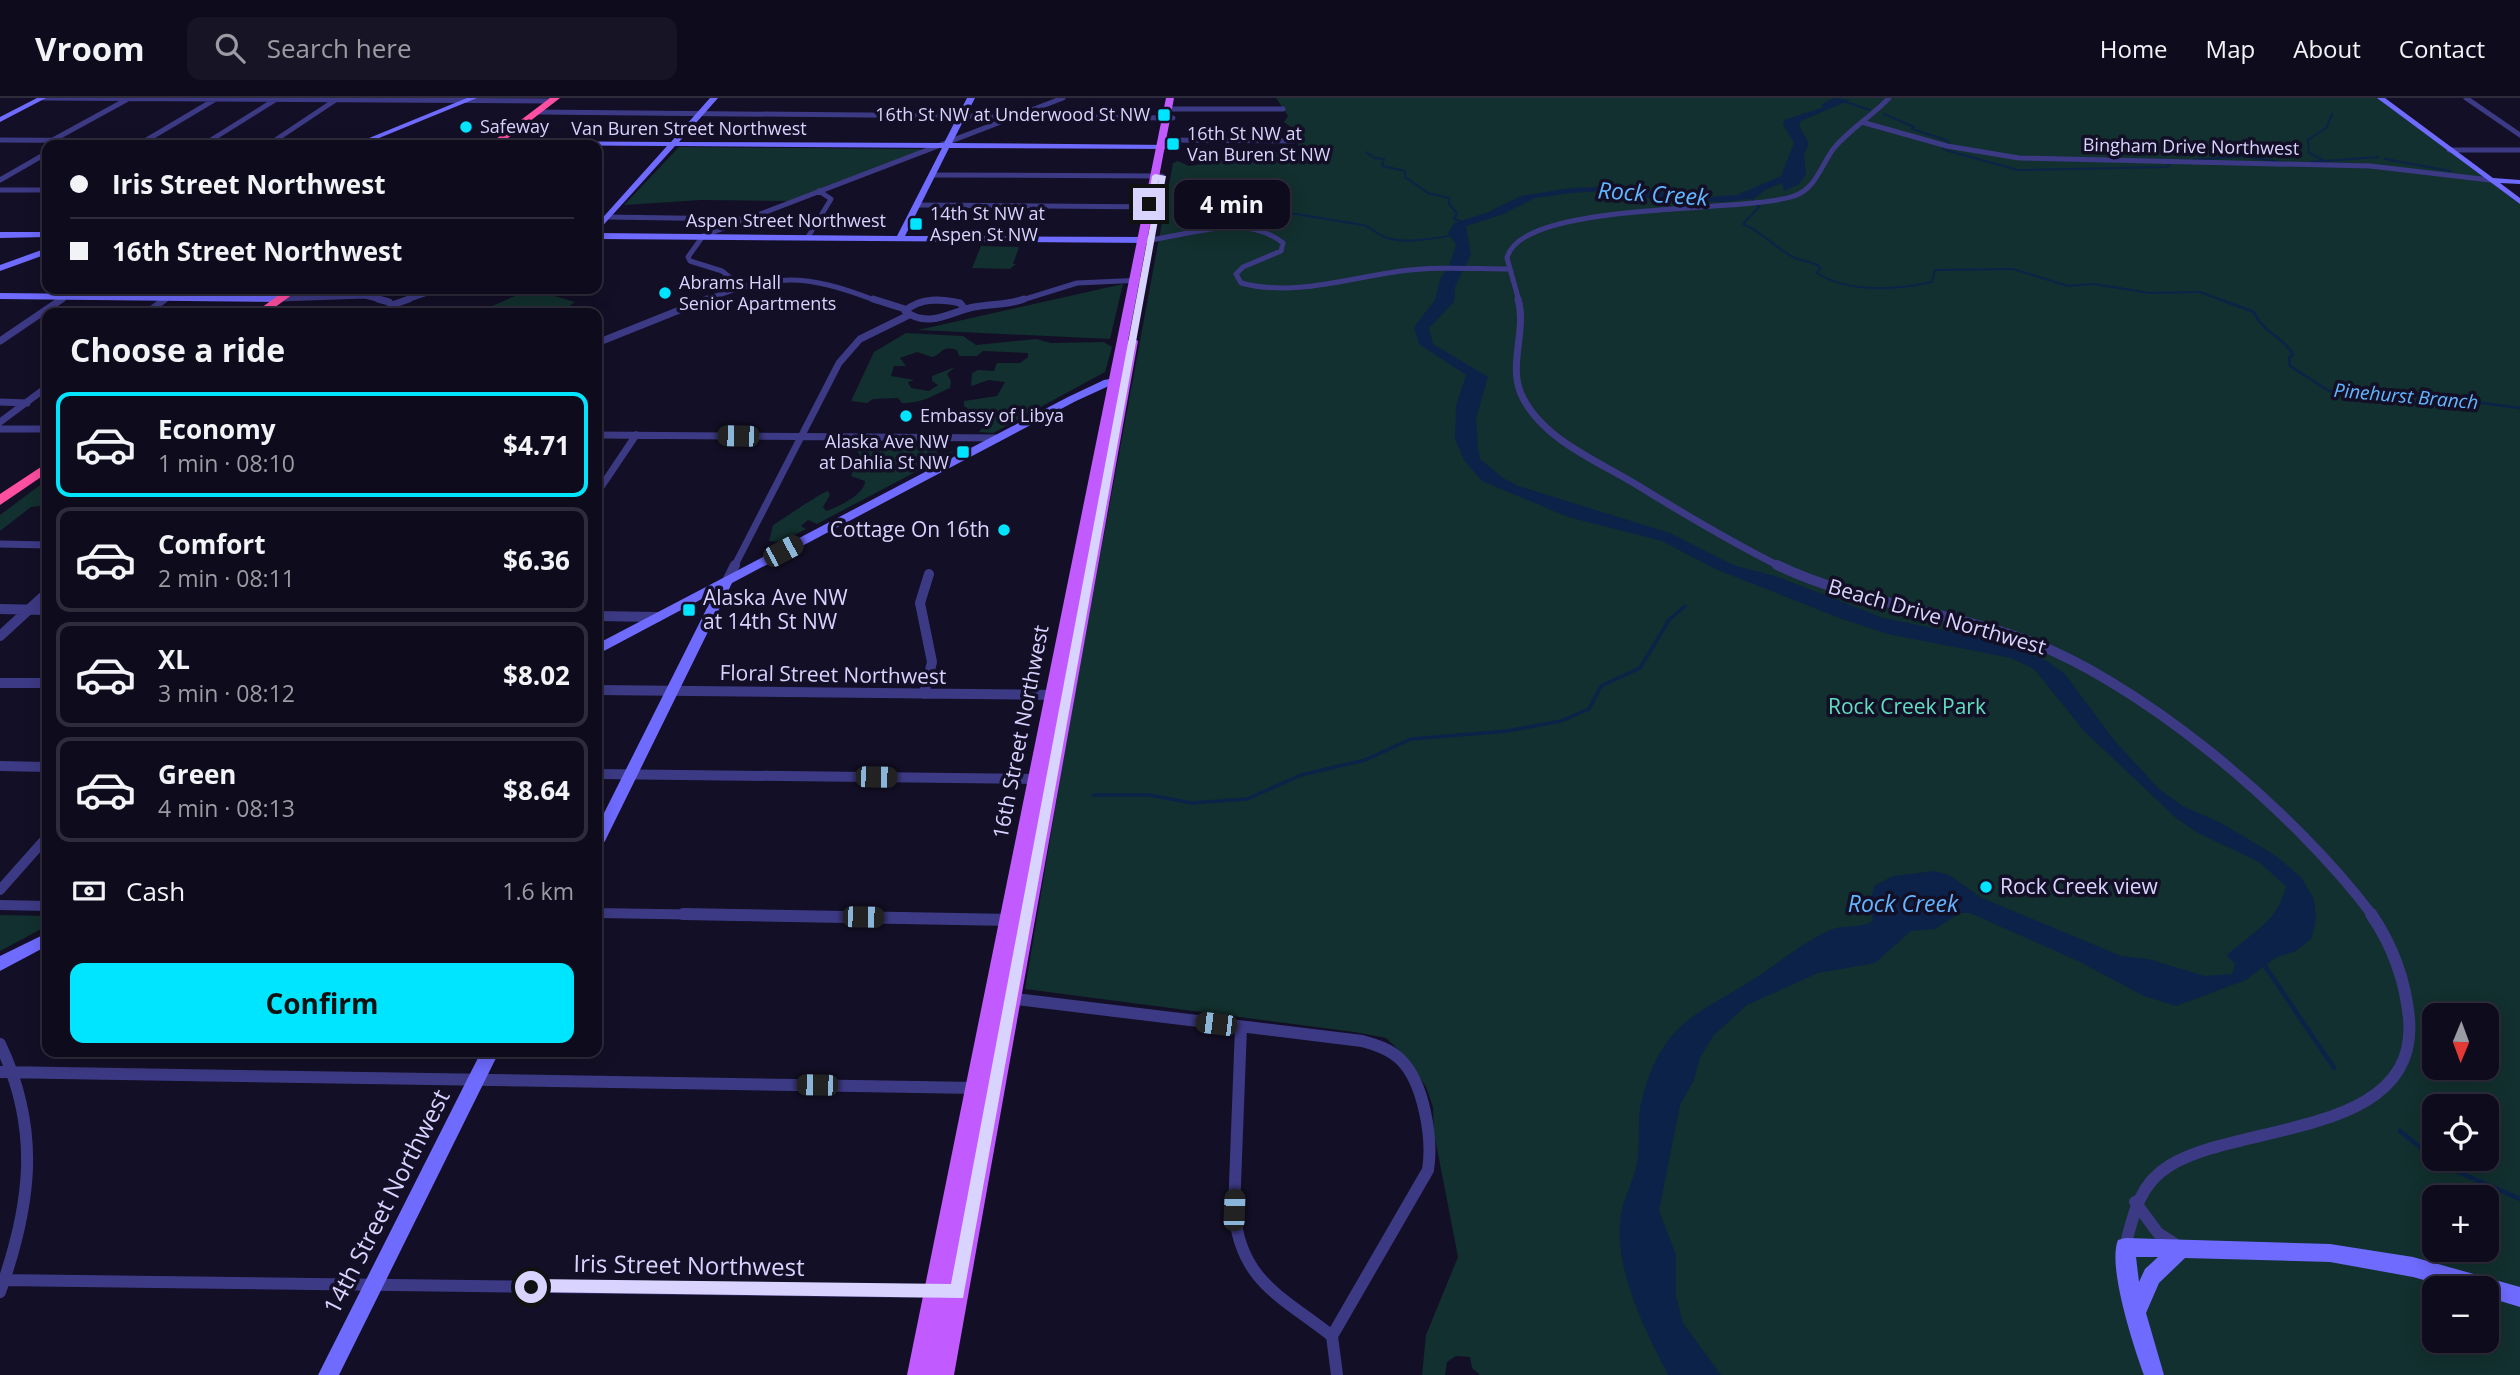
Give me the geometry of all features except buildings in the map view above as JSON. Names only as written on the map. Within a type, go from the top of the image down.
[{"type":"highway","points":[[500,140],[554,100]]},
{"type":"highway","points":[[267,308],[287,294]]},
{"type":"highway","points":[[0,501],[42,471]]},
{"type":"main road","name":"16th Street Northwest","points":[[1170,98],[1171,113]]},
{"type":"main road","name":"16th Street Northwest","points":[[919,1375],[947,1292],[1146,240],[1171,113],[1177,98]]},
{"type":"main road","name":"16th Street Northwest","points":[[942,1375],[947,1292]]},
{"type":"street","points":[[0,120],[42,98],[554,100]]},
{"type":"street","points":[[52,140],[128,98]]},
{"type":"street","points":[[602,224],[714,98]]},
{"type":"street","points":[[900,238],[971,98]]},
{"type":"street","points":[[742,286],[722,271],[690,261],[688,257],[703,236],[1063,98]]},
{"type":"street","points":[[1146,240],[1224,228],[1275,236],[1284,245],[1280,253],[1243,267],[1236,274],[1240,282],[1255,287],[1311,284],[1429,268],[1510,269],[1508,254],[1512,245],[1530,232],[1545,228],[1646,210],[1749,206],[1794,197],[1810,188],[1834,149],[1889,98]]},
{"type":"street","points":[[2381,98],[2518,199]]},
{"type":"street","points":[[2466,98],[2520,135]]},
{"type":"street","points":[[147,140],[216,99]]},
{"type":"street","points":[[277,140],[337,99]]},
{"type":"street","points":[[366,140],[465,99]]},
{"type":"street","points":[[211,140],[275,100]]},
{"type":"street","points":[[538,112],[1014,117],[1283,109]]},
{"type":"street","name":"Bingham Drive Northwest","points":[[1865,123],[1944,145],[2027,159],[2381,167],[2520,182]]},
{"type":"street","name":"Van Buren Street Northwest","points":[[0,140],[70,140]]},
{"type":"street","name":"Van Buren Street Northwest","points":[[602,144],[945,145],[1294,141]]},
{"type":"street","points":[[2449,149],[2520,150]]},
{"type":"street","points":[[0,180],[42,156]]},
{"type":"street","points":[[932,175],[1159,176]]},
{"type":"street","points":[[0,190],[42,190]]},
{"type":"street","points":[[808,237],[831,199],[819,191]]},
{"type":"street","points":[[916,205],[1153,207]]},
{"type":"street","points":[[607,218],[747,219]]},
{"type":"street","points":[[0,235],[42,235]]},
{"type":"street","name":"Aspen Street Northwest","points":[[602,236],[1146,240]]},
{"type":"street","points":[[0,266],[42,252]]},
{"type":"street","name":"Beach Drive Northwest","points":[[1510,269],[1521,312],[1517,381],[1527,406],[1544,423],[1572,444],[1670,504],[1762,558],[1813,581],[1887,605],[2010,634],[2072,660],[2178,728],[2222,761],[2334,869],[2366,907],[2387,939],[2408,1001],[2410,1047],[2393,1081],[2367,1102],[2335,1116],[2194,1152],[2166,1166],[2147,1183],[2135,1202],[2126,1229],[2127,1278],[2154,1375]]},
{"type":"street","points":[[602,341],[742,286],[779,279],[814,280],[839,285],[878,303],[940,319],[956,316],[965,309],[1016,302],[1069,285],[1139,280]]},
{"type":"street","points":[[49,308],[70,294]]},
{"type":"street","points":[[154,308],[173,294]]},
{"type":"street","points":[[392,305],[425,294]]},
{"type":"street","points":[[0,296],[326,300],[365,296],[382,299],[394,308]]},
{"type":"street","points":[[602,831],[833,372],[848,351],[865,337],[907,312],[938,300],[960,303],[965,309]]},
{"type":"street","points":[[0,341],[42,313]]},
{"type":"street","points":[[602,646],[998,438],[1121,379]]},
{"type":"street","points":[[0,422],[42,391]]},
{"type":"street","points":[[0,402],[27,403]]},
{"type":"street","points":[[0,429],[42,429]]},
{"type":"street","points":[[602,435],[998,438]]},
{"type":"street","points":[[602,486],[636,435]]},
{"type":"street","points":[[0,544],[42,545]]},
{"type":"street","points":[[924,694],[932,657],[920,603],[929,573]]},
{"type":"street","points":[[0,636],[42,597]]},
{"type":"street","points":[[0,609],[42,610]]},
{"type":"street","points":[[602,616],[658,617]]},
{"type":"street","points":[[0,682],[42,683]]},
{"type":"street","name":"Floral Street Northwest","points":[[602,690],[1061,695]]},
{"type":"street","points":[[0,766],[42,767]]},
{"type":"street","points":[[602,774],[1045,779]]},
{"type":"street","points":[[0,890],[42,844]]},
{"type":"street","points":[[0,905],[42,906]]},
{"type":"street","points":[[602,913],[1018,920]]},
{"type":"street","points":[[0,964],[42,942]]},
{"type":"street","points":[[1003,998],[1374,1044],[1403,1062],[1419,1088],[1429,1157],[1426,1175],[1332,1336],[1337,1375]]},
{"type":"street","points":[[1241,1027],[1234,1210],[1236,1236],[1246,1261],[1262,1283],[1332,1336]]},
{"type":"street","points":[[0,1044],[16,1073],[27,1112],[29,1160],[23,1205],[2,1284]]},
{"type":"street","name":"14th Street Northwest","points":[[328,1375],[488,1057]]},
{"type":"street","points":[[0,1072],[987,1088]]},
{"type":"street","points":[[2135,1202],[2158,1233],[2182,1248]]},
{"type":"street","points":[[2125,1247],[2290,1249],[2350,1255],[2413,1267],[2520,1297]]},
{"type":"street","points":[[2135,1314],[2152,1276],[2182,1248]]},
{"type":"street","name":"Iris Street Northwest","points":[[2,1284],[373,1284],[947,1292]]},
{"type":"green space","name":"Rock Creek Park","points":[[1276,98],[2378,98],[2520,204],[2520,1375],[1480,1375],[1472,1368],[1470,1357],[1456,1356],[1447,1362],[1445,1375],[1422,1375],[1426,1335],[1458,1257],[1434,1133],[1433,1107],[1426,1087],[1408,1059],[1386,1038],[1354,1032],[1025,989],[1073,702],[1173,163],[1178,161],[1189,166],[1227,160],[1237,162],[1267,158],[1274,152],[1279,152],[1281,158],[1309,155],[1306,148],[1299,148],[1297,140],[1292,137],[1293,129],[1284,122],[1288,116]]},
{"type":"green space","points":[[679,147],[922,150],[789,201],[701,200],[624,205]]},
{"type":"green space","points":[[981,246],[1019,247],[1013,264],[1016,264],[1010,269],[972,268]]},
{"type":"green space","points":[[1123,284],[1110,339],[918,330]]},
{"type":"green space","points":[[520,294],[548,294],[575,302],[567,308],[487,308]]},
{"type":"green space","points":[[906,333],[963,336],[976,345],[1036,339],[1051,343],[1104,342],[1112,347],[1105,372],[993,433],[979,432],[987,422],[964,406],[964,401],[997,396],[1005,382],[989,380],[971,386],[972,373],[978,370],[994,371],[997,363],[1020,363],[1028,357],[1028,353],[983,351],[977,356],[959,356],[957,350],[945,349],[932,357],[917,352],[900,358],[906,366],[894,366],[891,376],[914,380],[908,382],[911,388],[929,391],[938,385],[932,381],[932,376],[955,367],[947,374],[951,381],[950,388],[910,403],[902,403],[898,398],[873,399],[867,403],[851,401],[874,352]]},
{"type":"green space","points":[[863,444],[882,451],[925,445],[936,450],[938,455],[955,451],[817,524],[808,520],[801,526],[806,529],[781,542],[769,541],[773,525],[825,492],[828,491],[830,495],[823,507],[826,511],[861,491],[865,481],[851,476],[860,455],[855,448]]},
{"type":"green space","points":[[42,484],[42,506],[31,507],[0,531],[0,515]]},
{"type":"green space","points":[[0,915],[42,916],[42,929],[0,951]]},
{"type":"water","name":"Rock Creek","points":[[1833,98],[1850,100],[1801,121],[1799,125],[1809,144],[1804,154],[1806,174],[1799,184],[1784,191],[1782,183],[1765,190],[1755,198],[1724,202],[1655,200],[1619,190],[1571,193],[1535,198],[1501,215],[1466,226],[1471,255],[1455,287],[1454,302],[1429,328],[1433,344],[1488,377],[1476,418],[1480,459],[1503,478],[1518,486],[1670,533],[1733,565],[1778,577],[1883,618],[2002,642],[2047,661],[2065,674],[2114,740],[2159,789],[2183,806],[2223,824],[2276,856],[2301,877],[2314,899],[2316,918],[2312,938],[2296,951],[2275,958],[2246,980],[2176,1006],[2144,996],[2078,961],[1970,913],[1960,913],[1935,929],[1911,931],[1875,963],[1818,973],[1747,1005],[1713,1036],[1700,1058],[1694,1080],[1680,1105],[1659,1211],[1676,1255],[1676,1296],[1683,1323],[1721,1375],[1668,1375],[1632,1298],[1620,1235],[1622,1207],[1637,1163],[1643,1095],[1661,1051],[1684,1024],[1818,936],[1840,927],[1873,921],[1870,904],[1874,886],[1893,876],[1935,871],[1949,875],[1982,898],[2121,956],[2148,959],[2205,976],[2232,974],[2235,964],[2227,955],[2271,917],[2286,886],[2259,862],[2198,833],[2176,818],[2084,731],[2034,669],[2011,658],[1888,634],[1842,619],[1715,569],[1662,541],[1568,517],[1482,481],[1464,460],[1455,439],[1456,406],[1466,375],[1419,344],[1414,327],[1435,300],[1440,279],[1449,266],[1456,245],[1448,233],[1454,223],[1486,213],[1521,196],[1571,188],[1625,186],[1693,198],[1737,195],[1781,176],[1794,143],[1783,124],[1784,120],[1824,107],[1821,105]]},
{"type":"waterway","points":[[1843,101],[1870,110]]},
{"type":"waterway","points":[[1884,114],[1914,127],[1912,129],[1946,140],[1949,143],[1942,147],[1945,150],[2018,170],[2167,167],[2171,161]]},
{"type":"waterway","points":[[2323,160],[2309,153],[2308,140],[2327,127],[2332,114]]},
{"type":"waterway","points":[[1366,152],[1374,158],[1384,159],[1382,166],[1405,171],[1405,177],[1428,193],[1449,198],[1449,204],[1457,213],[1454,219],[1460,221]]},
{"type":"waterway","points":[[2193,160],[2245,156],[2279,162]]},
{"type":"waterway","points":[[2311,162],[2378,157]]},
{"type":"waterway","points":[[2385,159],[2450,171]]},
{"type":"waterway","name":"Pinehurst Branch","points":[[1749,196],[1759,207],[1743,224],[1795,258],[1821,268],[1817,273],[1843,284],[1873,288],[1904,287],[1932,282],[1935,270],[2013,269],[2068,286],[2093,284],[2150,293],[2200,292],[2224,301]]},
{"type":"waterway","points":[[1185,207],[1266,209],[1363,225],[1395,240],[1421,240],[1455,235]]},
{"type":"waterway","name":"Pinehurst Branch","points":[[2219,299],[2254,312],[2262,324],[2293,354],[2289,358],[2290,366],[2329,391],[2422,395],[2520,408]]},
{"type":"waterway","points":[[1093,795],[1149,795],[1192,803],[1247,799],[1301,775],[1365,760],[1411,739],[1507,731],[1561,721],[1589,709],[1601,686],[1640,668],[1669,620],[1685,606]]},
{"type":"waterway","points":[[2263,963],[2334,1068]]},
{"type":"waterway","points":[[2400,1131],[2442,1165],[2520,1199]]},
{"type":"place","name":"16th St NW at Underwood St NW","points":[[1164,115]]},
{"type":"place","name":"Safeway","points":[[466,127]]},
{"type":"place","name":"16th St NW at Van Buren St NW","points":[[1173,144]]},
{"type":"place","name":"14th St NW at Aspen St NW","points":[[916,224]]},
{"type":"place","name":"Abrams Hall Senior Apartments","points":[[665,293]]},
{"type":"place","name":"Embassy of Libya","points":[[906,416]]},
{"type":"place","name":"Alaska Ave NW at Dahlia St NW","points":[[963,452]]},
{"type":"place","name":"Cottage On 16th","points":[[1004,530]]},
{"type":"place","name":"Alaska Ave NW at 14th St NW","points":[[689,610]]},
{"type":"place","name":"Rock Creek view","points":[[1986,887]]},
{"type":"route","points":[[531,1287],[957,1292],[1026,930],[1163,176],[1155,176],[1149,204]]}]
